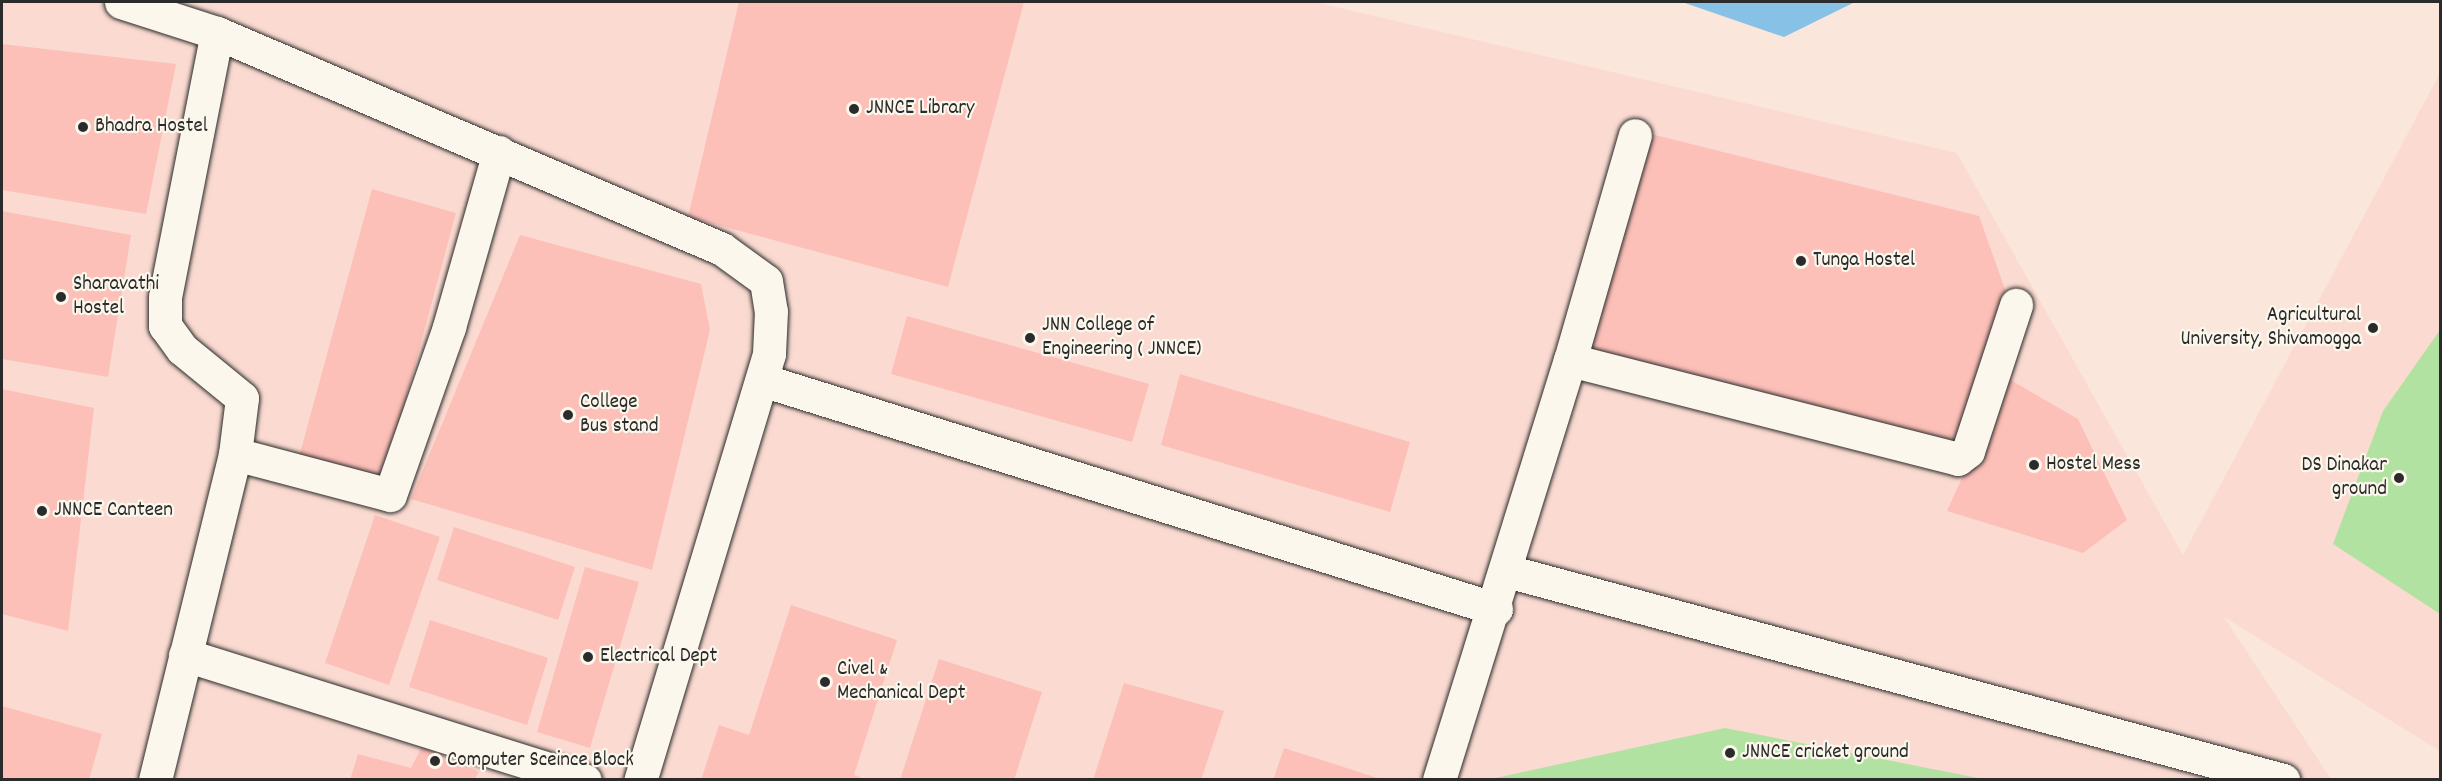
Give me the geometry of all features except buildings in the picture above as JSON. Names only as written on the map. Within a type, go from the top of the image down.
[{"type":"lane","points":[[121,2],[217,33],[499,152],[722,249],[766,281],[771,311],[762,380],[640,780]]},
{"type":"lane","points":[[155,780],[235,454],[242,398],[182,349],[165,326],[165,297],[217,33]]},
{"type":"lane","points":[[1439,780],[1496,609],[1635,135]]},
{"type":"lane","points":[[235,454],[390,495],[449,327],[499,152]]},
{"type":"lane","points":[[1570,360],[1958,459],[1968,451],[2016,305]]},
{"type":"lane","points":[[762,380],[1496,609]]},
{"type":"lane","points":[[1507,571],[2283,780]]},
{"type":"lane","points":[[185,655],[585,780]]},
{"type":"shaded area","name":"JNN College of Engineering ( JNNCE)","points":[[2,2],[1315,2],[1957,153],[2183,555],[2440,73],[2440,751],[2224,617],[2331,779],[2,780]]},
{"type":"green space","name":"DS Dinakar ground","points":[[2440,330],[2440,614],[2333,544],[2383,411]]},
{"type":"green space","name":"JNNCE cricket ground","points":[[1725,728],[1983,779],[1491,779]]},
{"type":"water","points":[[1682,2],[1855,2],[1784,37]]},
{"type":"place","name":"JNNCE Library","points":[[854,109]]},
{"type":"place","name":"Bhadra Hostel","points":[[83,127]]},
{"type":"place","name":"Tunga Hostel","points":[[1801,261]]},
{"type":"place","name":"Sharavathi Hostel","points":[[61,297]]},
{"type":"place","name":"Agricultural University, Shivamogga","points":[[2373,328]]},
{"type":"place","name":"JNN College of Engineering ( JNNCE)","points":[[1030,338]]},
{"type":"place","name":"College Bus stand","points":[[568,415]]},
{"type":"place","name":"Hostel Mess","points":[[2034,465]]},
{"type":"place","name":"DS Dinakar ground","points":[[2399,478]]},
{"type":"place","name":"JNNCE Canteen","points":[[42,511]]},
{"type":"place","name":"Electrical Dept","points":[[588,657]]},
{"type":"place","name":"Civel & Mechanical Dept","points":[[825,682]]},
{"type":"place","name":"JNNCE cricket ground","points":[[1730,753]]},
{"type":"place","name":"Computer Sceince Block","points":[[435,761]]}]
